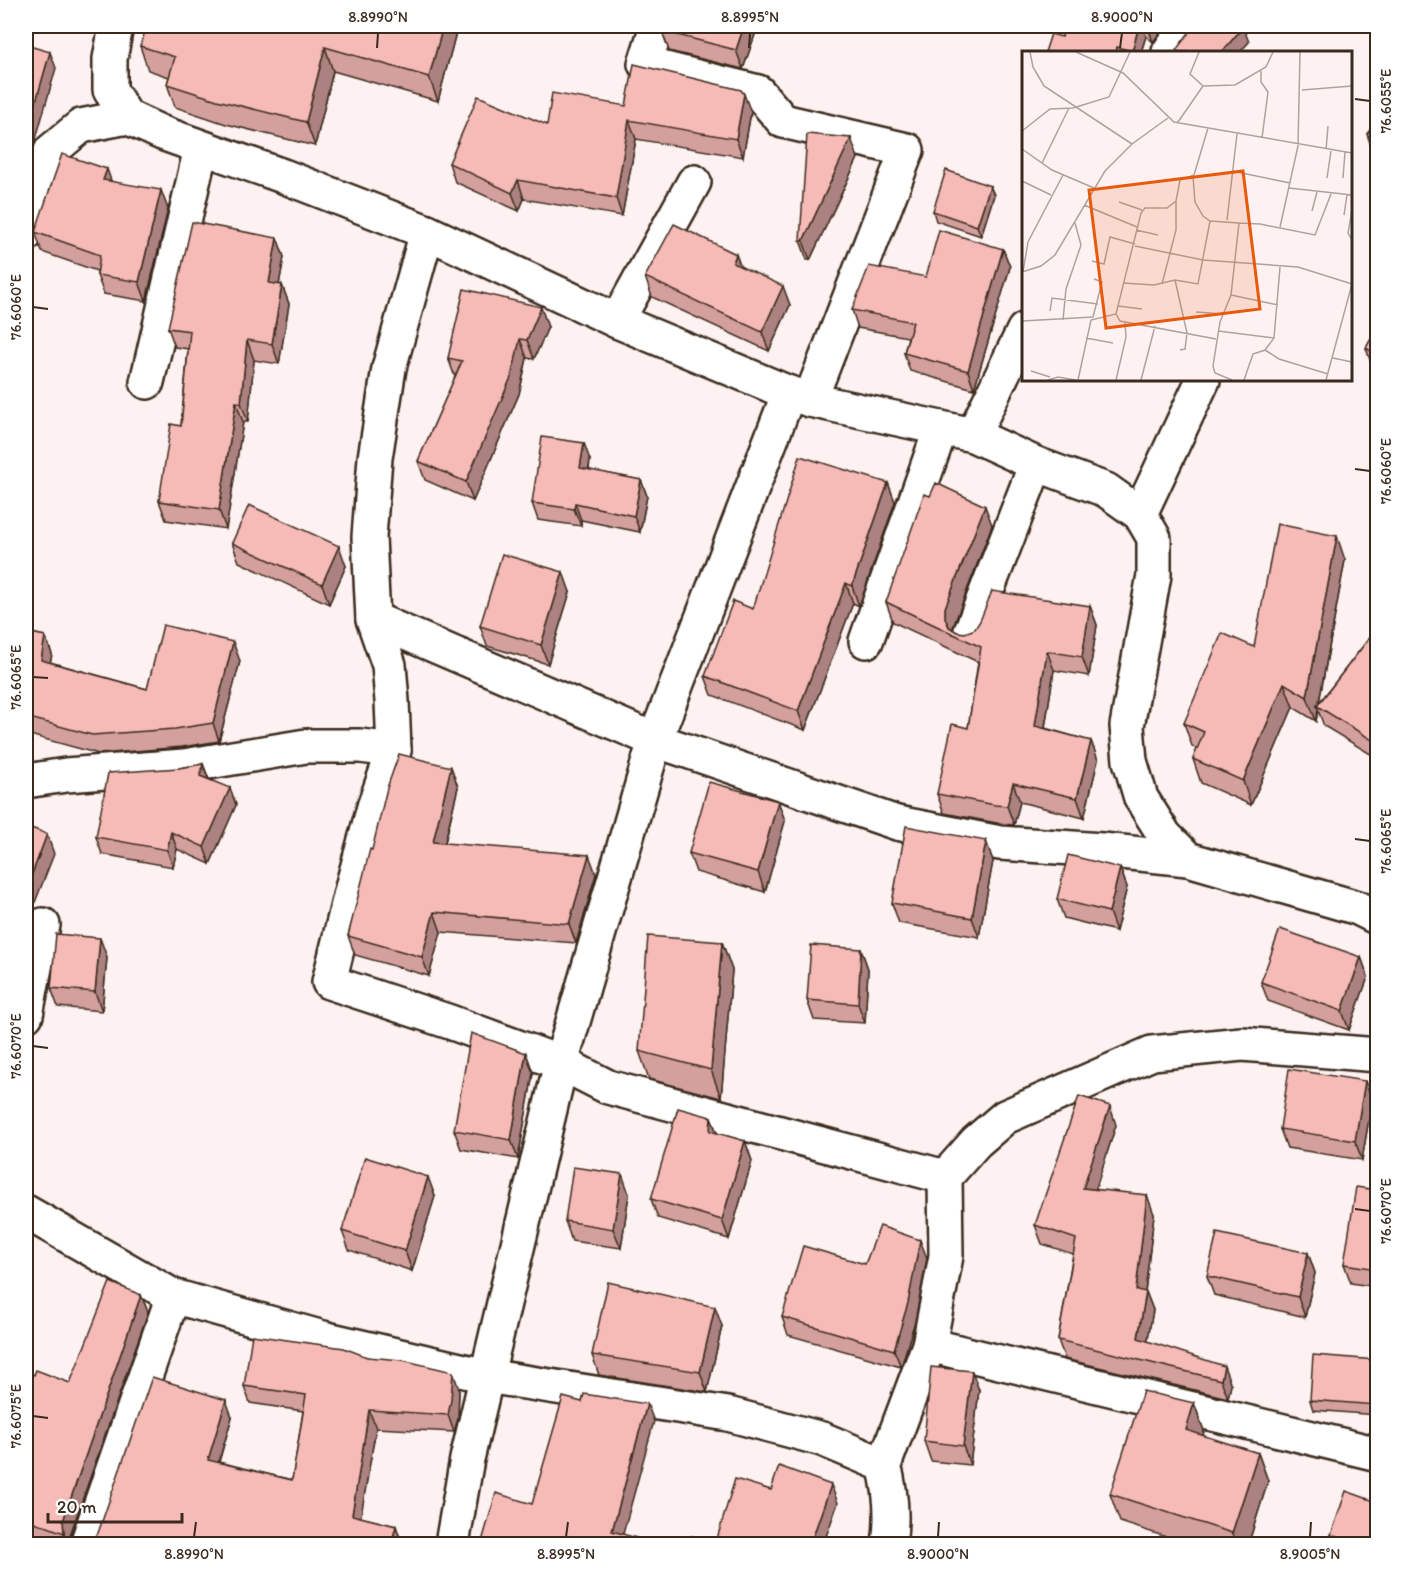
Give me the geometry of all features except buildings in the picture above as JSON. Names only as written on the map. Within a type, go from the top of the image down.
[{"type":"street","points":[[116,26],[110,59],[110,90],[127,117],[201,148],[284,176],[427,232],[617,321],[800,397],[973,435],[1036,464],[1106,490],[1140,514],[1154,538],[1154,575],[1127,726],[1130,761],[1141,798],[1165,836],[1188,859]]},
{"type":"street","points":[[452,1545],[467,1459],[561,1063],[655,740],[907,150],[783,121],[758,92],[645,64],[657,26]]},
{"type":"street","points":[[1170,51],[1187,26]]},
{"type":"street","points":[[27,214],[51,151],[81,126],[127,117]]},
{"type":"street","points":[[147,382],[201,148]]},
{"type":"street","points":[[617,321],[694,182]]},
{"type":"street","points":[[427,232],[389,368],[375,458],[369,537],[374,619],[389,665],[394,750],[374,807],[329,982],[450,1022],[561,1063],[608,1087],[945,1177]]},
{"type":"street","points":[[973,435],[1022,332]]},
{"type":"street","points":[[1140,514],[1203,381]]},
{"type":"street","points":[[866,641],[941,428]]},
{"type":"street","points":[[970,634],[1036,464]]},
{"type":"street","points":[[374,619],[655,740],[897,823],[1000,843],[1188,859],[1358,908],[1377,918]]},
{"type":"street","points":[[26,781],[66,775],[184,766],[306,746],[360,746],[394,750]]},
{"type":"street","points":[[26,1015],[43,925]]},
{"type":"street","points":[[889,1545],[892,1527],[889,1481],[884,1465],[929,1345],[946,1256],[945,1177],[976,1142],[1005,1117],[1152,1053],[1242,1044],[1377,1055]]},
{"type":"street","points":[[26,1212],[173,1296],[323,1338],[486,1376],[728,1414],[822,1439],[884,1465]]},
{"type":"street","points":[[87,1545],[173,1296]]},
{"type":"street","points":[[929,1345],[1377,1454]]}]
